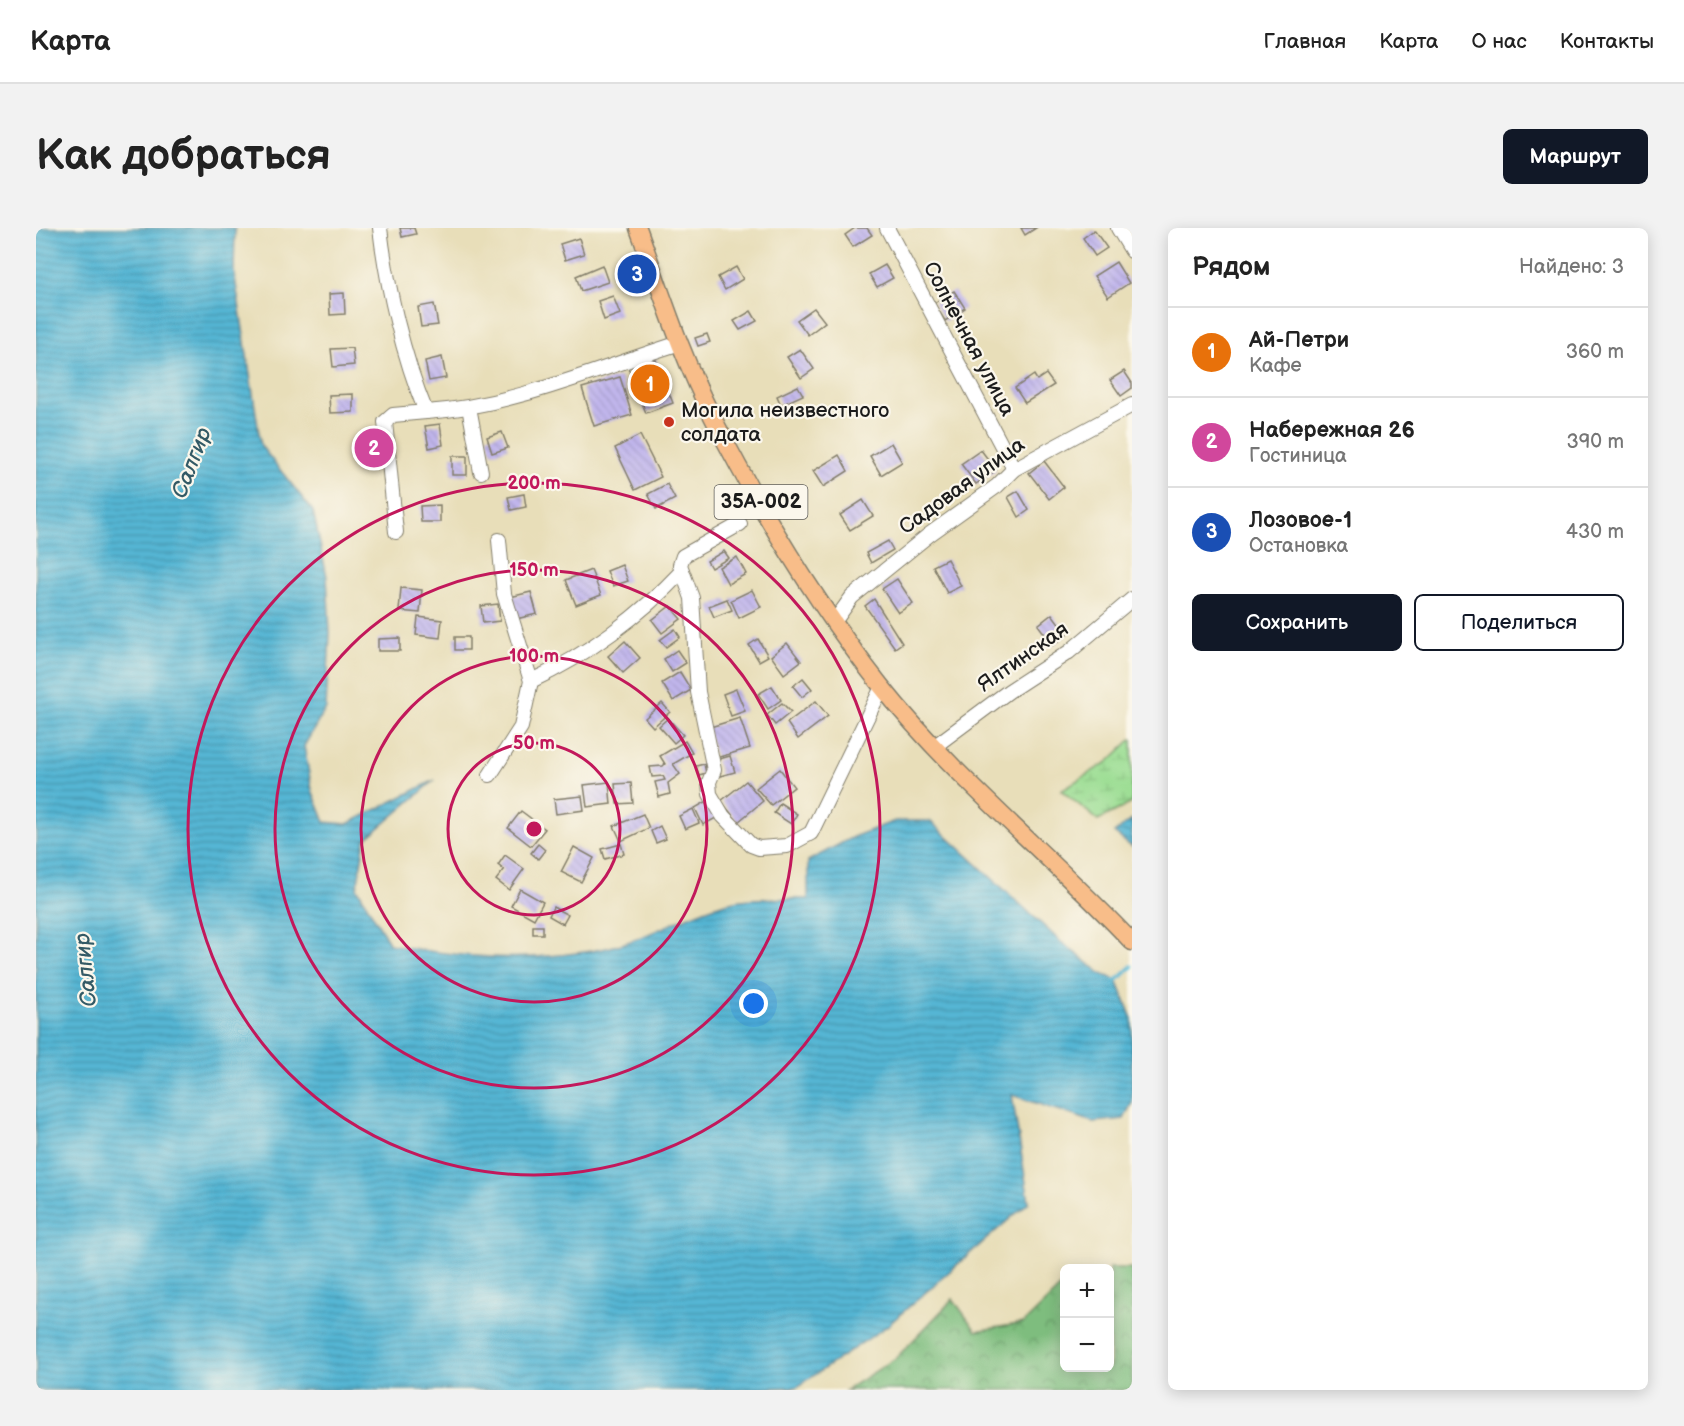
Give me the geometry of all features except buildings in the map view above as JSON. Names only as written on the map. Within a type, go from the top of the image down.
[{"type":"main road","name":"35А-002","points":[[638,228],[680,343],[712,417],[834,622],[882,687],[987,802],[1096,904],[1132,942]]},
{"type":"street","points":[[380,228],[387,284],[416,389],[426,412]]},
{"type":"street","name":"Солнечная улица","points":[[887,228],[1014,469]]},
{"type":"street","points":[[1118,228],[1132,251]]},
{"type":"street","points":[[396,532],[385,422],[393,415],[469,407],[557,383],[680,343]]},
{"type":"street","name":"Садовая улица","points":[[834,622],[852,597],[930,534],[997,486],[1014,469],[1132,405]]},
{"type":"street","points":[[469,407],[482,472]]},
{"type":"street","points":[[740,524],[683,556],[680,565],[692,598],[698,692],[714,770],[709,782],[710,794],[723,816],[751,845],[759,848],[787,846],[812,833],[882,687]]},
{"type":"street","points":[[490,775],[521,727],[531,681],[504,594],[499,540]]},
{"type":"street","points":[[531,681],[570,663],[661,594],[682,571]]},
{"type":"street","name":"Ялтинская","points":[[935,746],[1009,691],[1069,652],[1132,599]]},
{"type":"green space","points":[[1132,739],[1132,803],[1098,820],[1061,790],[1108,762]]},
{"type":"green space","points":[[1114,1268],[1132,1268],[1132,1390],[846,1390],[896,1358],[953,1299],[976,1331],[1024,1323],[1060,1288],[1060,1372],[1114,1372]]},
{"type":"water","name":"Салгир","points":[[36,228],[235,228],[234,271],[261,446],[313,511],[327,577],[330,633],[326,708],[304,746],[312,790],[325,822],[347,824],[435,780],[365,840],[357,888],[390,944],[444,953],[498,957],[553,956],[607,948],[733,901],[776,898],[808,899],[808,861],[853,837],[895,821],[930,821],[1060,941],[1102,974],[1117,980],[1132,1019],[1132,1102],[1124,1119],[1093,1122],[1012,1095],[1029,1202],[887,1326],[797,1387],[737,1390],[36,1390]]},
{"type":"water","points":[[1132,820],[1132,847],[1114,833]]},
{"type":"waterway","points":[[1115,982],[1132,966]]},
{"type":"place","name":"Лозовое-1","points":[[637,274]]},
{"type":"place","name":"Ай-Петри","points":[[650,384]]},
{"type":"place","name":"Могила неизвестного солдата","points":[[669,422]]},
{"type":"place","name":"Набережная 26","points":[[374,448]]}]
